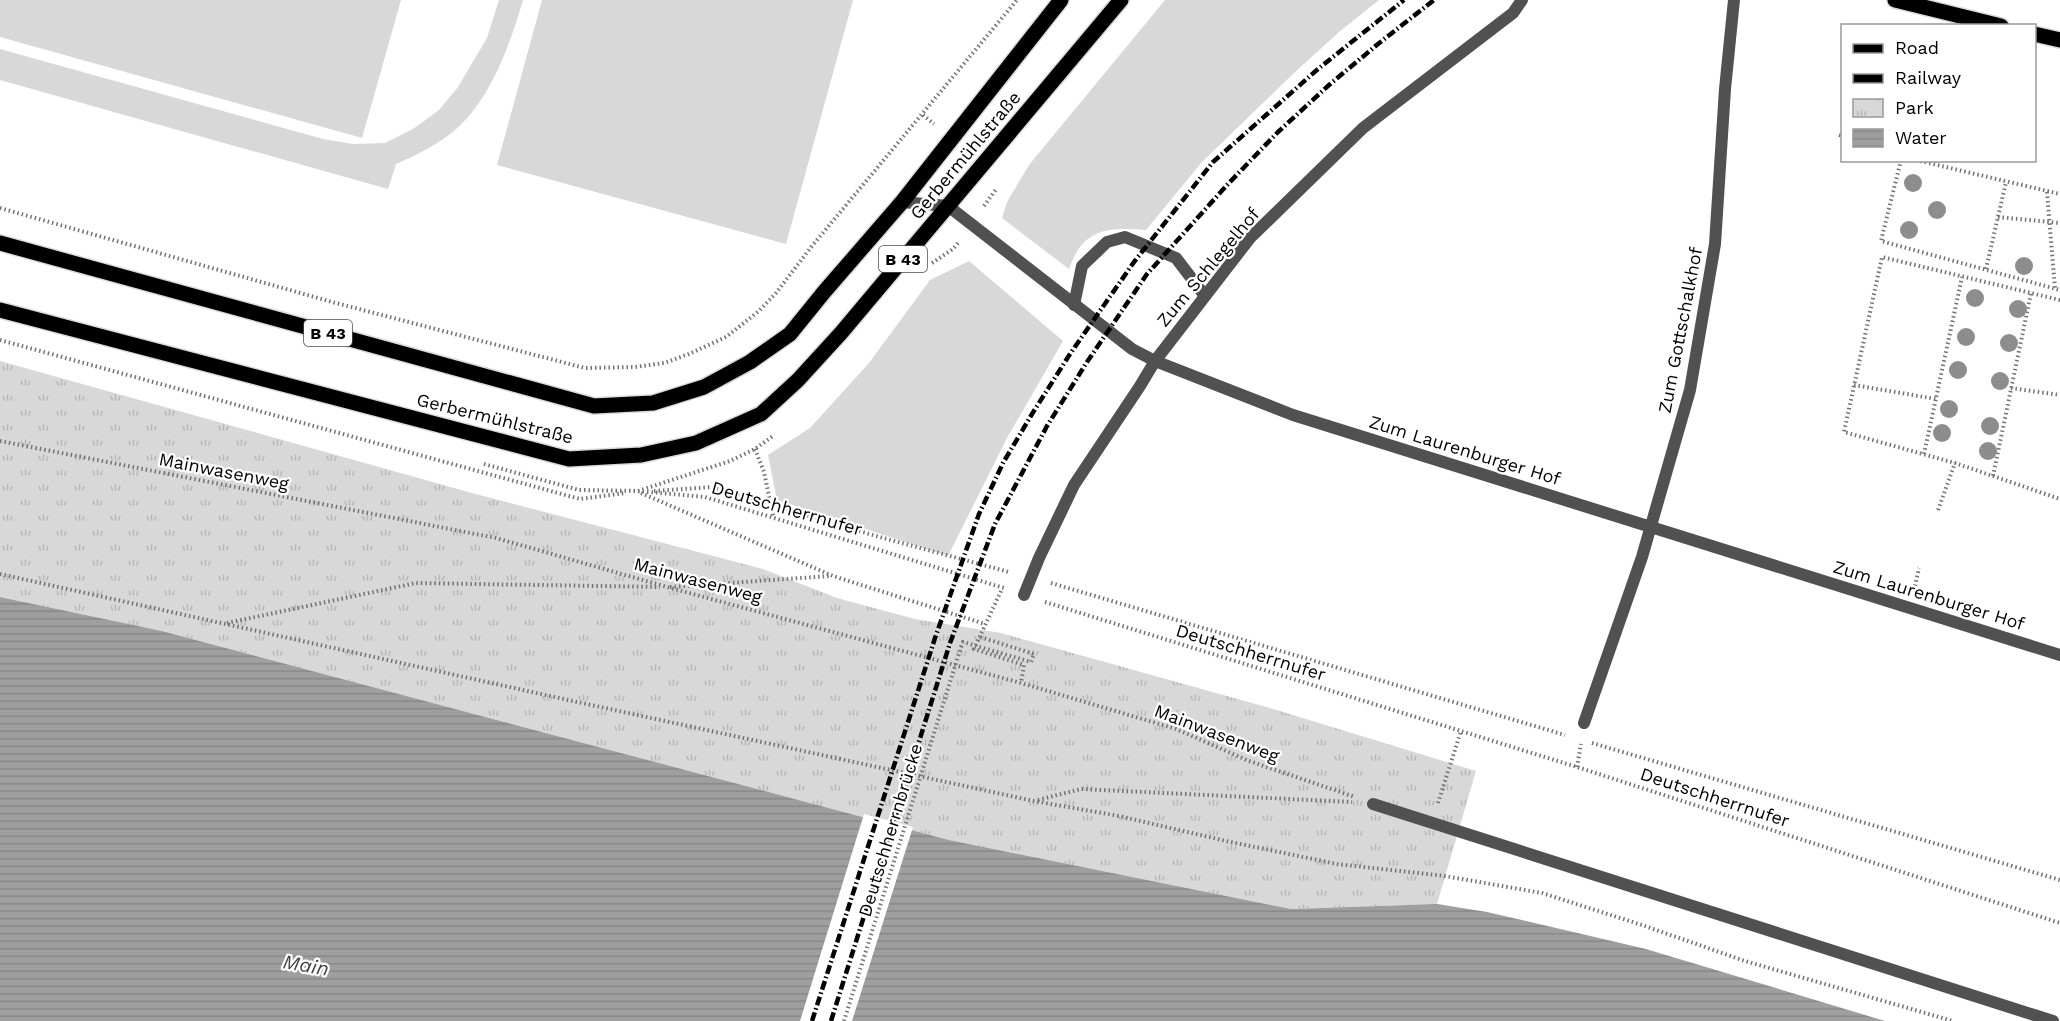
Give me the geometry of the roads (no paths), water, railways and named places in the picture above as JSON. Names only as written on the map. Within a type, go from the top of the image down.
[{"type":"main road","name":"Gerbermühlstraße","points":[[0,243],[594,406],[653,403],[704,387],[750,362],[790,334],[902,202],[1061,0]]},
{"type":"main road","name":"Gerbermühlstraße","points":[[0,310],[569,459],[641,455],[696,443],[761,414],[798,380],[841,333],[1120,0]]},
{"type":"main road","points":[[1895,0],[1993,24]]},
{"type":"main road","points":[[2036,34],[2060,40]]},
{"type":"street","name":"Zum Schlegelhof","points":[[1024,595],[1074,485],[1155,360],[1251,238],[1363,128],[1513,13],[1522,0]]},
{"type":"street","name":"Zum Gottschalkhof","points":[[1584,723],[1651,527],[1690,390],[1715,244],[1725,89],[1734,0]]},
{"type":"street","points":[[902,202],[948,206]]},
{"type":"street","name":"Zum Laurenburger Hof","points":[[948,206],[1132,349],[1155,360],[1293,415],[2060,655]]},
{"type":"street","points":[[1074,305],[1082,266],[1107,242],[1125,237],[1176,258],[1205,296]]},
{"type":"street","points":[[1373,804],[1443,824],[2053,1021]]},
{"type":"water","name":"Main","points":[[0,597],[162,631],[949,840],[1291,909],[1437,904],[1487,912],[1646,949],[1885,1021],[0,1021]]},
{"type":"railway","points":[[812,1021],[935,638],[979,514],[1003,463],[1070,354],[1134,262],[1213,162],[1318,69],[1404,0]]},
{"type":"railway","points":[[831,1021],[950,643],[995,524],[1047,426],[1147,274],[1228,184],[1278,132],[1329,85],[1434,0]]}]
